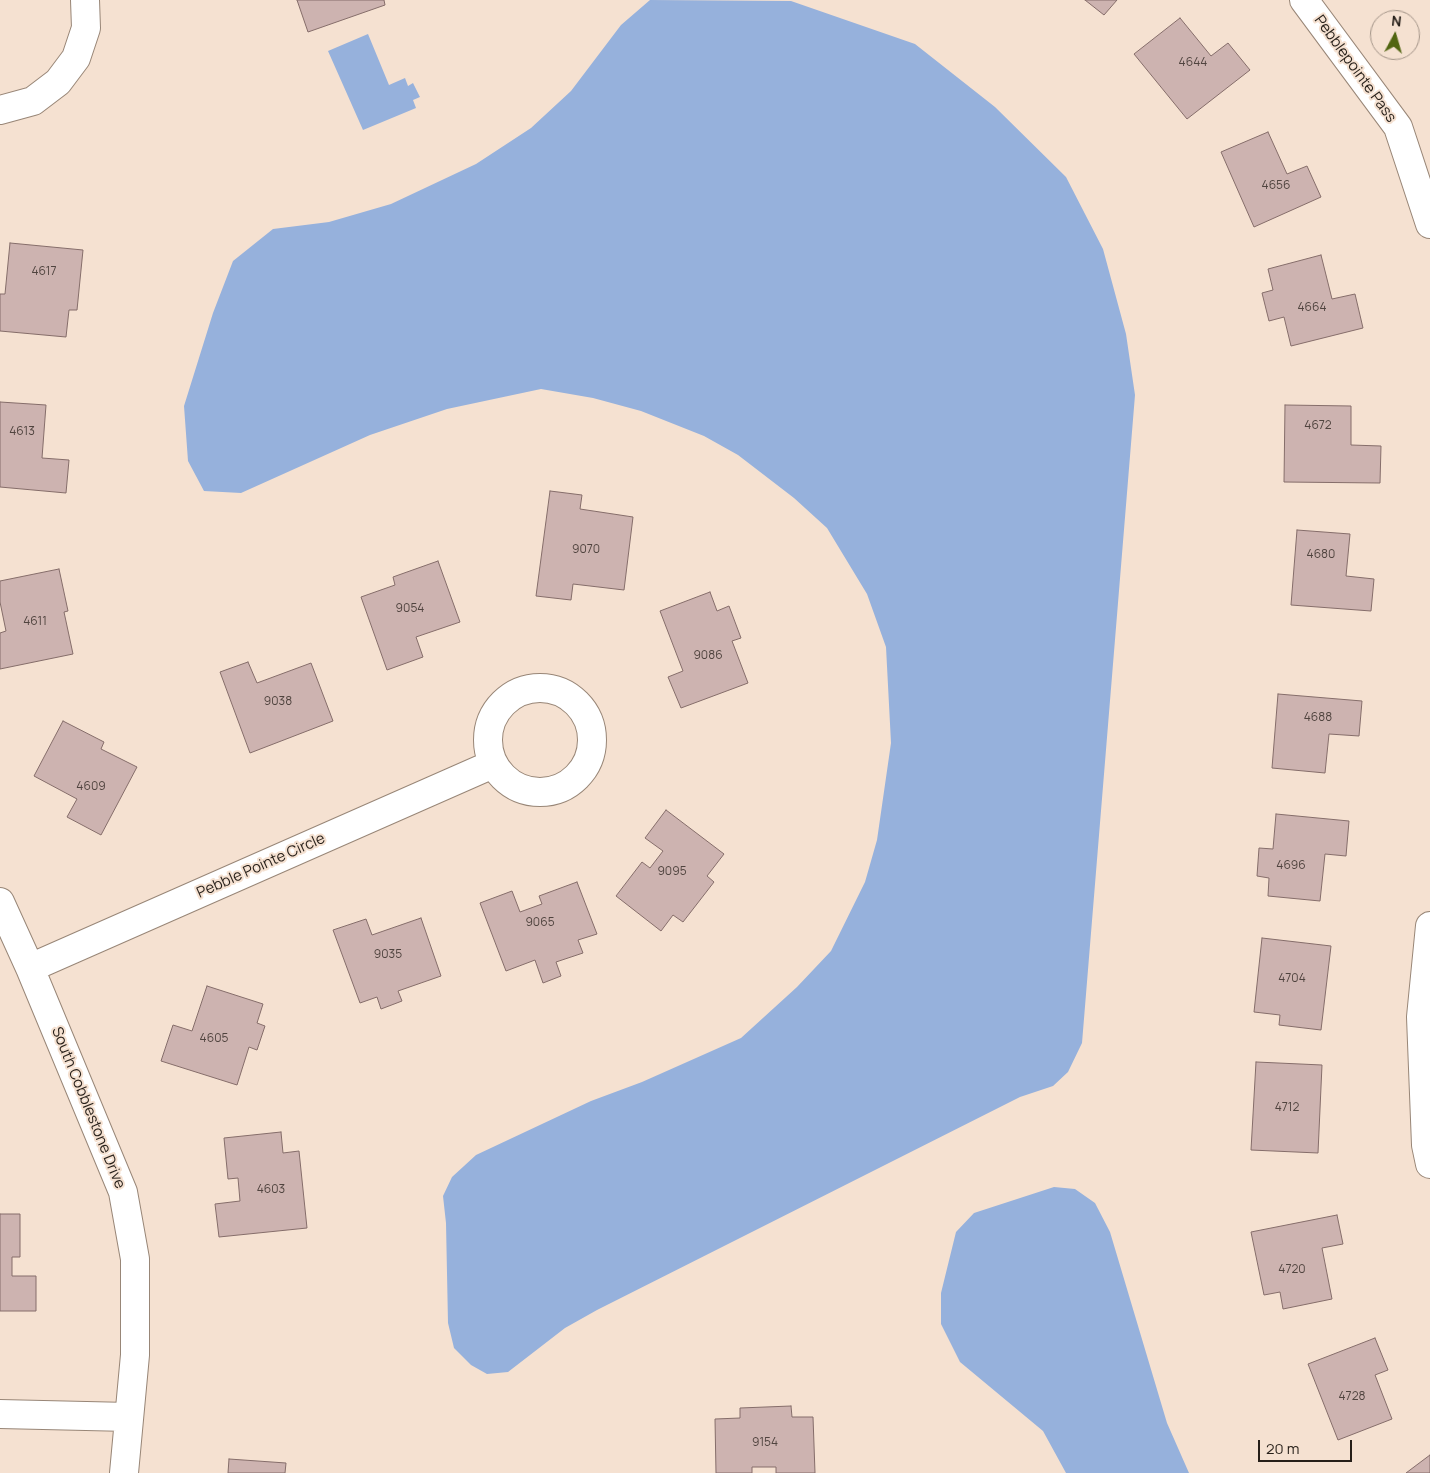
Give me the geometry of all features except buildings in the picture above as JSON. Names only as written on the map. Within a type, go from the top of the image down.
[{"type":"street","points":[[0,110],[33,101],[58,82],[76,58],[86,28],[85,0]]},
{"type":"street","name":"Pebblepointe Pass","points":[[1304,0],[1398,127],[1430,224]]},
{"type":"street","name":"Pebble Pointe Circle","points":[[30,968],[493,764]]},
{"type":"street","name":"South Cobblestone Drive","points":[[0,902],[30,968],[123,1192],[135,1259],[135,1355],[124,1473]]},
{"type":"street","points":[[1430,926],[1421,1017],[1427,1078],[1426,1145],[1430,1164]]},
{"type":"street","points":[[0,1414],[129,1417]]},
{"type":"water","points":[[650,0],[791,1],[915,44],[995,107],[1066,177],[1103,249],[1126,334],[1135,395],[1082,1043],[1068,1072],[1053,1086],[1020,1097],[597,1310],[565,1328],[508,1372],[487,1374],[471,1365],[454,1348],[448,1323],[446,1223],[443,1196],[452,1177],[476,1155],[591,1101],[642,1082],[741,1038],[797,987],[831,951],[865,882],[877,840],[891,743],[886,647],[867,594],[827,528],[794,498],[738,455],[704,436],[641,411],[593,398],[541,389],[447,409],[370,435],[241,493],[204,491],[188,461],[184,406],[213,313],[233,261],[273,229],[329,222],[391,204],[476,164],[531,128],[571,91],[621,25]]},
{"type":"water","points":[[368,34],[389,85],[405,78],[408,86],[413,83],[420,97],[413,100],[416,108],[363,130],[328,51]]},
{"type":"water","points":[[1054,1187],[1075,1189],[1095,1203],[1110,1232],[1167,1423],[1189,1473],[1066,1473],[1043,1431],[960,1362],[941,1324],[941,1293],[956,1232],[974,1213]]}]
